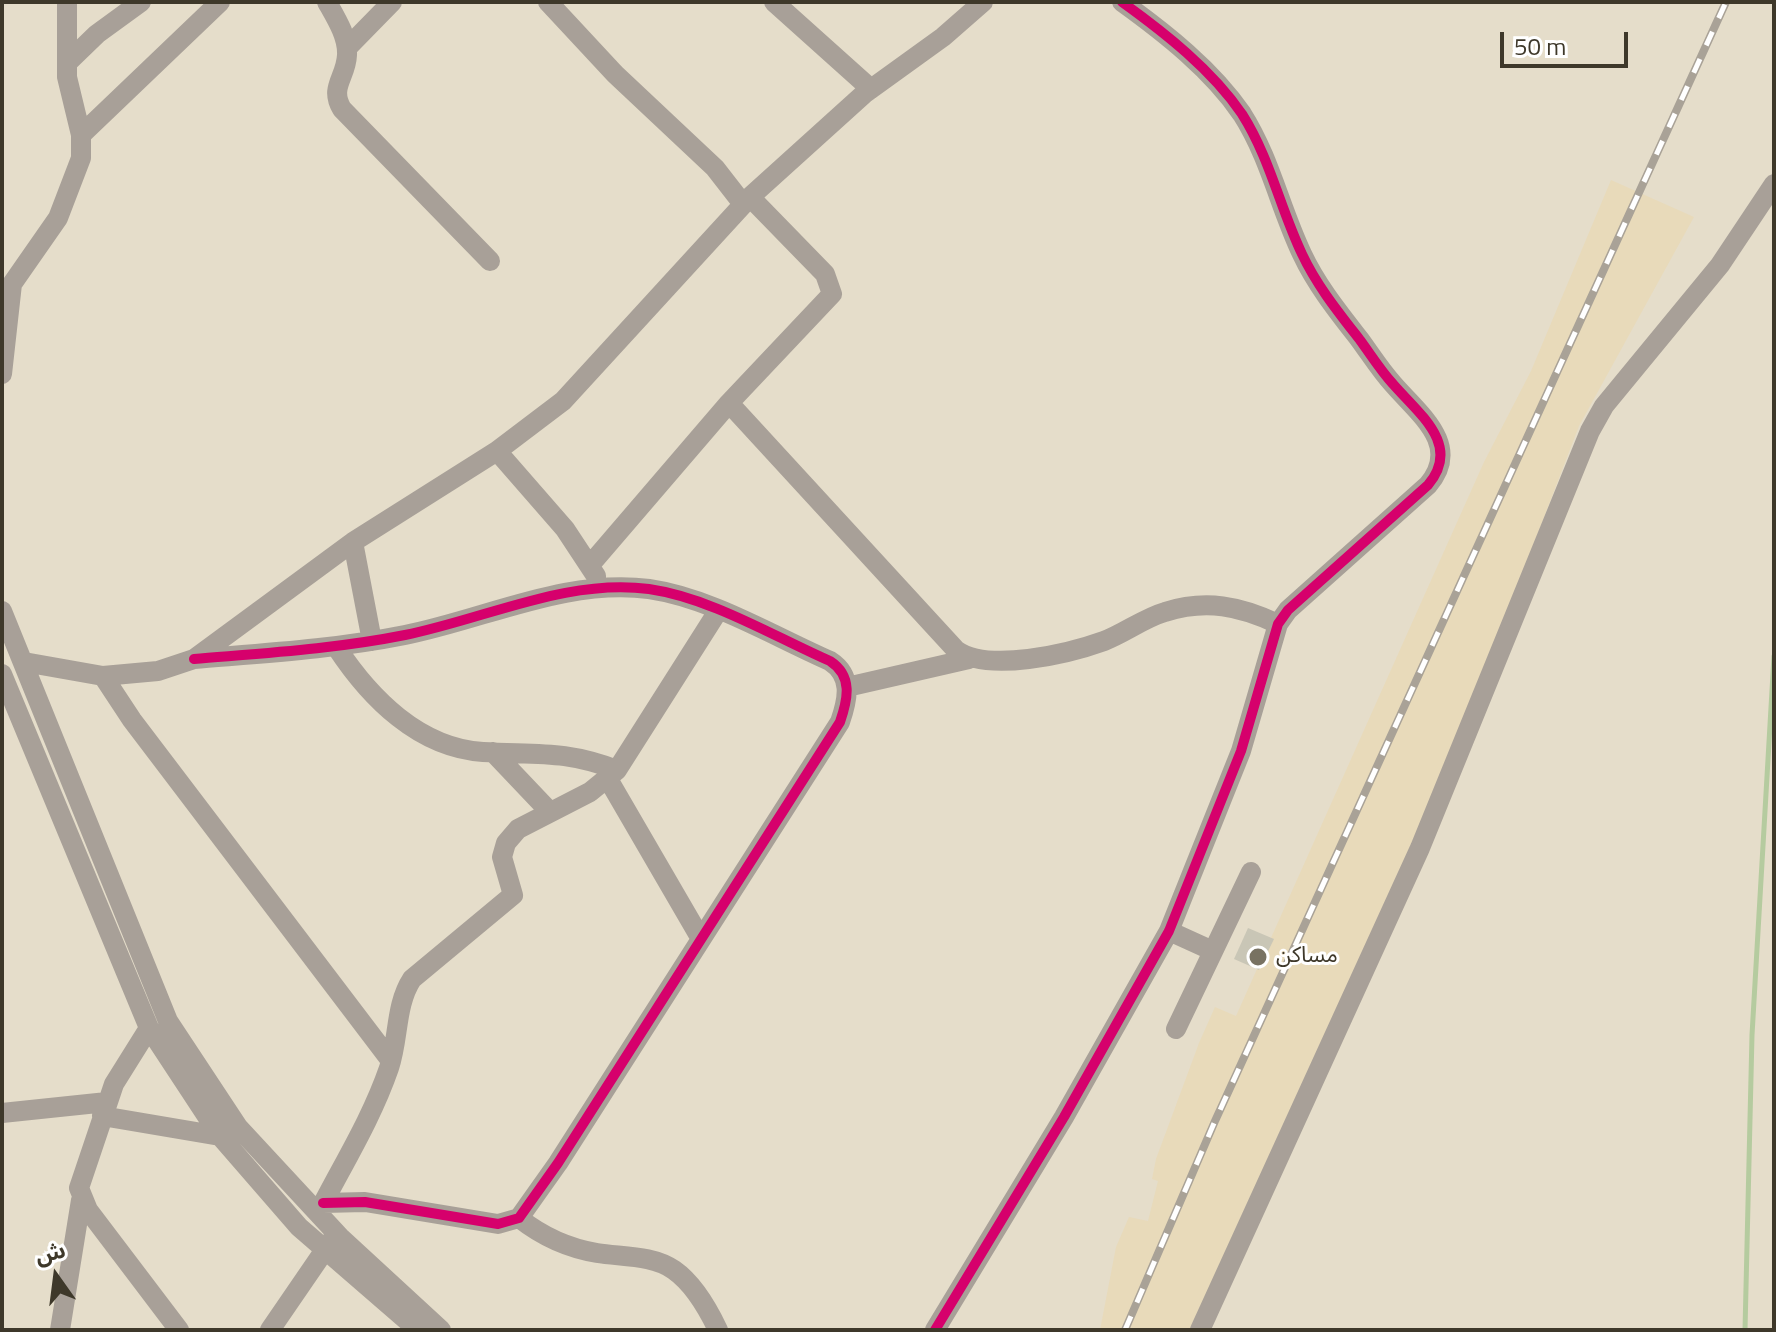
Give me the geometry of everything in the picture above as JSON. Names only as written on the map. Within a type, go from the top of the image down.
[{"type":"street","points":[[2,374],[12,284],[58,218],[81,158],[81,135],[70,99],[67,2]]},
{"type":"street","points":[[67,63],[97,34],[141,2]]},
{"type":"street","points":[[81,135],[220,2]]},
{"type":"street","points":[[327,2],[347,48],[345,65],[336,86],[342,109],[490,261]]},
{"type":"street","points":[[347,48],[392,2]]},
{"type":"street","points":[[548,2],[615,74],[825,274],[833,288],[826,303],[729,403],[590,565]]},
{"type":"street","points":[[774,2],[871,89]]},
{"type":"street","points":[[194,659],[353,542],[497,451],[563,401],[747,200],[871,89],[943,37],[983,2]]},
{"type":"street","points":[[935,1330],[1064,1117],[1169,931],[1241,751],[1278,624],[1288,610],[1437,475],[1442,463],[1438,437],[1391,382],[1314,276],[1301,252],[1271,170],[1242,114],[1176,44],[1122,2]]},
{"type":"street","points":[[1200,1330],[1420,848],[1590,431],[1604,406],[1720,265],[1774,184]]},
{"type":"street","points":[[729,403],[956,650],[969,659]]},
{"type":"street","points":[[497,451],[565,529],[602,588]]},
{"type":"street","points":[[353,542],[372,641]]},
{"type":"street","points":[[24,662],[103,676],[158,671],[194,659],[337,648],[602,588],[664,592],[718,611],[834,664],[844,676],[847,687],[840,722],[558,1163],[519,1218],[498,1224],[365,1202],[320,1208]]},
{"type":"street","points":[[847,687],[969,659],[992,662],[1064,652],[1104,641],[1165,612],[1212,605],[1242,607],[1278,624]]},
{"type":"street","points":[[2,611],[168,1021],[238,1127],[320,1208],[337,1234],[441,1330]]},
{"type":"street","points":[[305,1232],[363,1132],[391,1061],[406,987],[513,895],[502,860],[503,848],[518,829],[612,774],[718,611]]},
{"type":"street","points":[[337,648],[380,703],[411,728],[441,741],[493,752],[580,756],[612,774],[701,939]]},
{"type":"street","points":[[103,676],[132,720],[391,1061]]},
{"type":"street","points":[[4,687],[149,1028],[220,1136],[305,1232],[323,1251],[418,1330]]},
{"type":"street","points":[[493,752],[550,812]]},
{"type":"street","points":[[1176,1029],[1251,872]]},
{"type":"street","points":[[1169,931],[1213,951]]},
{"type":"street","points":[[60,1330],[81,1200],[79,1181],[114,1084],[149,1028]]},
{"type":"street","points":[[2,1113],[105,1109],[220,1136]]},
{"type":"street","points":[[81,1200],[179,1330]]},
{"type":"street","points":[[519,1218],[536,1232],[570,1247],[650,1261],[672,1269],[697,1295],[718,1330]]},
{"type":"street","points":[[270,1330],[337,1234]]},
{"type":"shaded area","points":[[1611,180],[1694,217],[1579,426],[1458,742],[1192,1330],[1100,1330],[1116,1247],[1129,1217],[1148,1221],[1158,1181],[1152,1179],[1156,1159],[1199,1043],[1215,1007],[1236,1016],[1484,462],[1531,371]]},
{"type":"building","points":[[1248,928],[1274,939],[1259,970],[1234,959]]},
{"type":"waterway","points":[[1745,1330],[1752,1035],[1774,656]]},
{"type":"railway","points":[[1125,1330],[1215,1121],[1726,2]]},
{"type":"cycle path","points":[[935,1330],[1064,1117],[1169,931],[1241,751],[1278,624],[1288,610],[1428,485],[1441,457],[1433,431],[1384,374],[1314,277],[1294,237],[1260,148],[1242,114],[1202,67],[1122,2]]},
{"type":"cycle path","points":[[194,659],[379,640],[557,595],[618,587],[672,594],[741,619],[830,661],[842,674],[847,688],[840,722],[558,1163],[519,1218],[498,1224],[365,1202],[323,1203]]},
{"type":"place","name":"مساكن","points":[[1258,957]]}]
